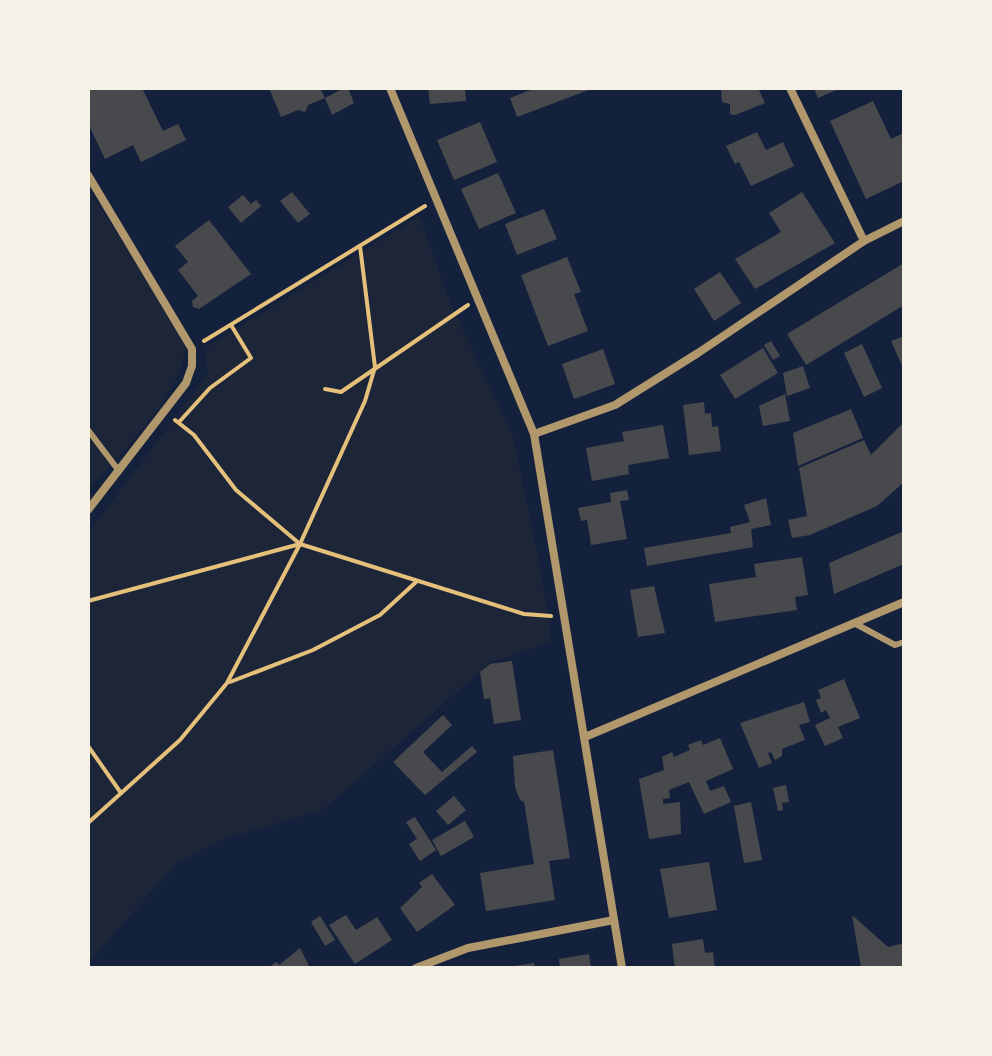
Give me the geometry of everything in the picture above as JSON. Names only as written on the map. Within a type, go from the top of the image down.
[{"type":"street","points":[[390,88],[534,434],[622,968]]},
{"type":"street","points":[[790,88],[864,241]]},
{"type":"street","points":[[88,175],[192,349],[192,366],[186,383],[88,510]]},
{"type":"street","points":[[534,434],[615,405],[864,241],[904,221]]},
{"type":"street","points":[[585,737],[904,602]]},
{"type":"street","points":[[416,968],[468,948],[614,920]]},
{"type":"lane","points":[[88,430],[119,471]]},
{"type":"lane","points":[[854,623],[895,645],[904,642]]},
{"type":"path","points":[[192,349],[438,199]]},
{"type":"path","points":[[88,823],[180,740],[227,683],[300,544],[365,401],[375,367],[360,246]]},
{"type":"path","points":[[325,389],[341,392],[478,298]]},
{"type":"path","points":[[179,422],[210,388],[251,358],[231,325]]},
{"type":"path","points":[[164,415],[179,422],[194,435],[236,490],[300,544],[524,614],[566,617]]},
{"type":"path","points":[[88,601],[300,544]]},
{"type":"path","points":[[227,683],[313,650],[380,615],[416,582]]},
{"type":"path","points":[[88,746],[121,793]]},
{"type":"shaded area","points":[[88,188],[186,342],[182,363],[162,403],[88,491]]},
{"type":"shaded area","points":[[419,216],[451,304],[513,436],[552,642],[490,663],[323,810],[221,840],[176,864],[88,963],[88,533],[208,374],[205,348]]},
{"type":"building","points":[[88,88],[142,88],[163,131],[178,124],[186,140],[141,162],[133,145],[105,159],[88,123]]},
{"type":"building","points":[[269,88],[320,88],[325,98],[308,105],[305,112],[298,110],[281,117]]},
{"type":"building","points":[[348,88],[354,103],[332,115],[325,98]]},
{"type":"building","points":[[428,88],[465,88],[466,101],[430,104]]},
{"type":"building","points":[[536,88],[594,88],[517,117],[510,98]]},
{"type":"building","points":[[721,88],[758,88],[765,103],[735,115],[730,114],[730,104],[722,102]]},
{"type":"building","points":[[814,88],[841,88],[818,98]]},
{"type":"building","points":[[873,101],[891,139],[904,133],[904,181],[866,199],[830,121]]},
{"type":"building","points":[[480,122],[497,162],[454,180],[437,140]]},
{"type":"building","points":[[757,132],[766,150],[783,142],[794,166],[751,186],[739,162],[735,164],[726,146]]},
{"type":"building","points":[[498,173],[516,213],[479,229],[461,189]]},
{"type":"building","points":[[292,192],[310,214],[298,223],[280,201]]},
{"type":"building","points":[[802,192],[835,243],[755,289],[735,259],[781,232],[769,213]]},
{"type":"building","points":[[243,195],[251,204],[256,200],[261,206],[241,223],[228,207]]},
{"type":"building","points":[[544,209],[557,239],[517,255],[505,224]]},
{"type":"building","points":[[209,220],[251,274],[199,309],[193,307],[192,301],[198,296],[178,270],[188,262],[175,246]]},
{"type":"building","points":[[567,257],[581,292],[574,294],[588,331],[548,346],[521,275]]},
{"type":"building","points":[[904,263],[904,305],[806,365],[787,334]]},
{"type":"building","points":[[720,272],[741,303],[714,321],[694,289]]},
{"type":"building","points":[[904,336],[904,370],[891,341]]},
{"type":"building","points":[[771,341],[780,356],[773,360],[764,345]]},
{"type":"building","points":[[862,344],[882,388],[864,397],[844,353]]},
{"type":"building","points":[[763,348],[778,373],[735,399],[720,375]]},
{"type":"building","points":[[603,349],[615,384],[574,399],[562,364]]},
{"type":"building","points":[[803,366],[810,388],[787,396],[783,373]]},
{"type":"building","points":[[785,394],[790,421],[763,426],[759,406]]},
{"type":"building","points":[[704,402],[705,414],[711,413],[712,427],[718,426],[721,451],[689,455],[683,405]]},
{"type":"building","points":[[851,409],[863,438],[798,466],[793,433]]},
{"type":"building","points":[[904,422],[904,482],[877,506],[810,535],[792,538],[788,520],[807,516],[799,468],[864,440],[871,455]]},
{"type":"building","points":[[663,425],[669,458],[628,465],[629,474],[592,481],[586,448],[624,441],[622,432]]},
{"type":"building","points":[[627,490],[629,500],[620,501],[627,539],[591,545],[587,520],[581,521],[578,508],[611,502],[610,493]]},
{"type":"building","points":[[766,498],[771,525],[751,529],[753,547],[647,566],[644,548],[731,533],[730,527],[750,522],[744,505]]},
{"type":"building","points":[[904,531],[904,564],[834,594],[829,563]]},
{"type":"building","points":[[802,557],[808,595],[795,597],[797,610],[715,622],[709,584],[756,577],[754,564]]},
{"type":"building","points":[[654,586],[665,633],[638,637],[630,590]]},
{"type":"building","points":[[512,661],[521,720],[494,724],[490,698],[484,699],[480,672],[490,664]]},
{"type":"building","points":[[844,679],[860,718],[838,727],[843,738],[825,746],[815,725],[830,718],[826,710],[821,713],[816,700],[821,698],[818,690]]},
{"type":"building","points":[[804,702],[810,722],[799,725],[805,740],[782,749],[782,756],[775,760],[771,752],[768,753],[772,763],[759,768],[740,723]]},
{"type":"building","points":[[443,715],[452,725],[423,752],[442,772],[472,746],[477,752],[425,795],[393,762]]},
{"type":"building","points":[[720,738],[733,769],[706,781],[710,791],[724,786],[731,802],[704,814],[689,782],[669,790],[670,798],[663,799],[663,804],[680,802],[681,834],[649,839],[639,779],[664,770],[662,757],[672,752],[674,757],[690,750],[688,745],[701,740],[703,745]]},
{"type":"building","points":[[553,750],[570,858],[549,861],[555,900],[486,911],[480,873],[534,864],[524,802],[520,800],[515,787],[513,756]]},
{"type":"building","points":[[786,785],[789,802],[782,803],[783,810],[778,811],[773,788]]},
{"type":"building","points":[[454,796],[466,810],[448,825],[436,811]]},
{"type":"building","points":[[751,802],[762,860],[744,863],[734,806]]},
{"type":"building","points":[[415,817],[436,850],[420,861],[409,844],[417,839],[406,822]]},
{"type":"building","points":[[465,821],[474,837],[441,856],[432,840]]},
{"type":"building","points":[[709,862],[717,910],[669,918],[660,869]]},
{"type":"building","points":[[432,874],[455,905],[417,932],[400,908],[422,887],[419,883]]},
{"type":"building","points":[[346,915],[356,930],[377,917],[392,940],[355,964],[329,925]]},
{"type":"building","points":[[852,915],[888,947],[904,943],[904,968],[861,968]]},
{"type":"building","points":[[320,916],[335,940],[325,946],[311,922]]},
{"type":"building","points":[[703,939],[705,953],[713,952],[715,968],[675,968],[672,944]]},
{"type":"building","points":[[300,948],[310,968],[267,968],[277,962],[279,965]]},
{"type":"building","points":[[589,954],[591,968],[560,968],[559,959]]},
{"type":"building","points":[[534,963],[535,968],[514,968],[514,966]]}]
